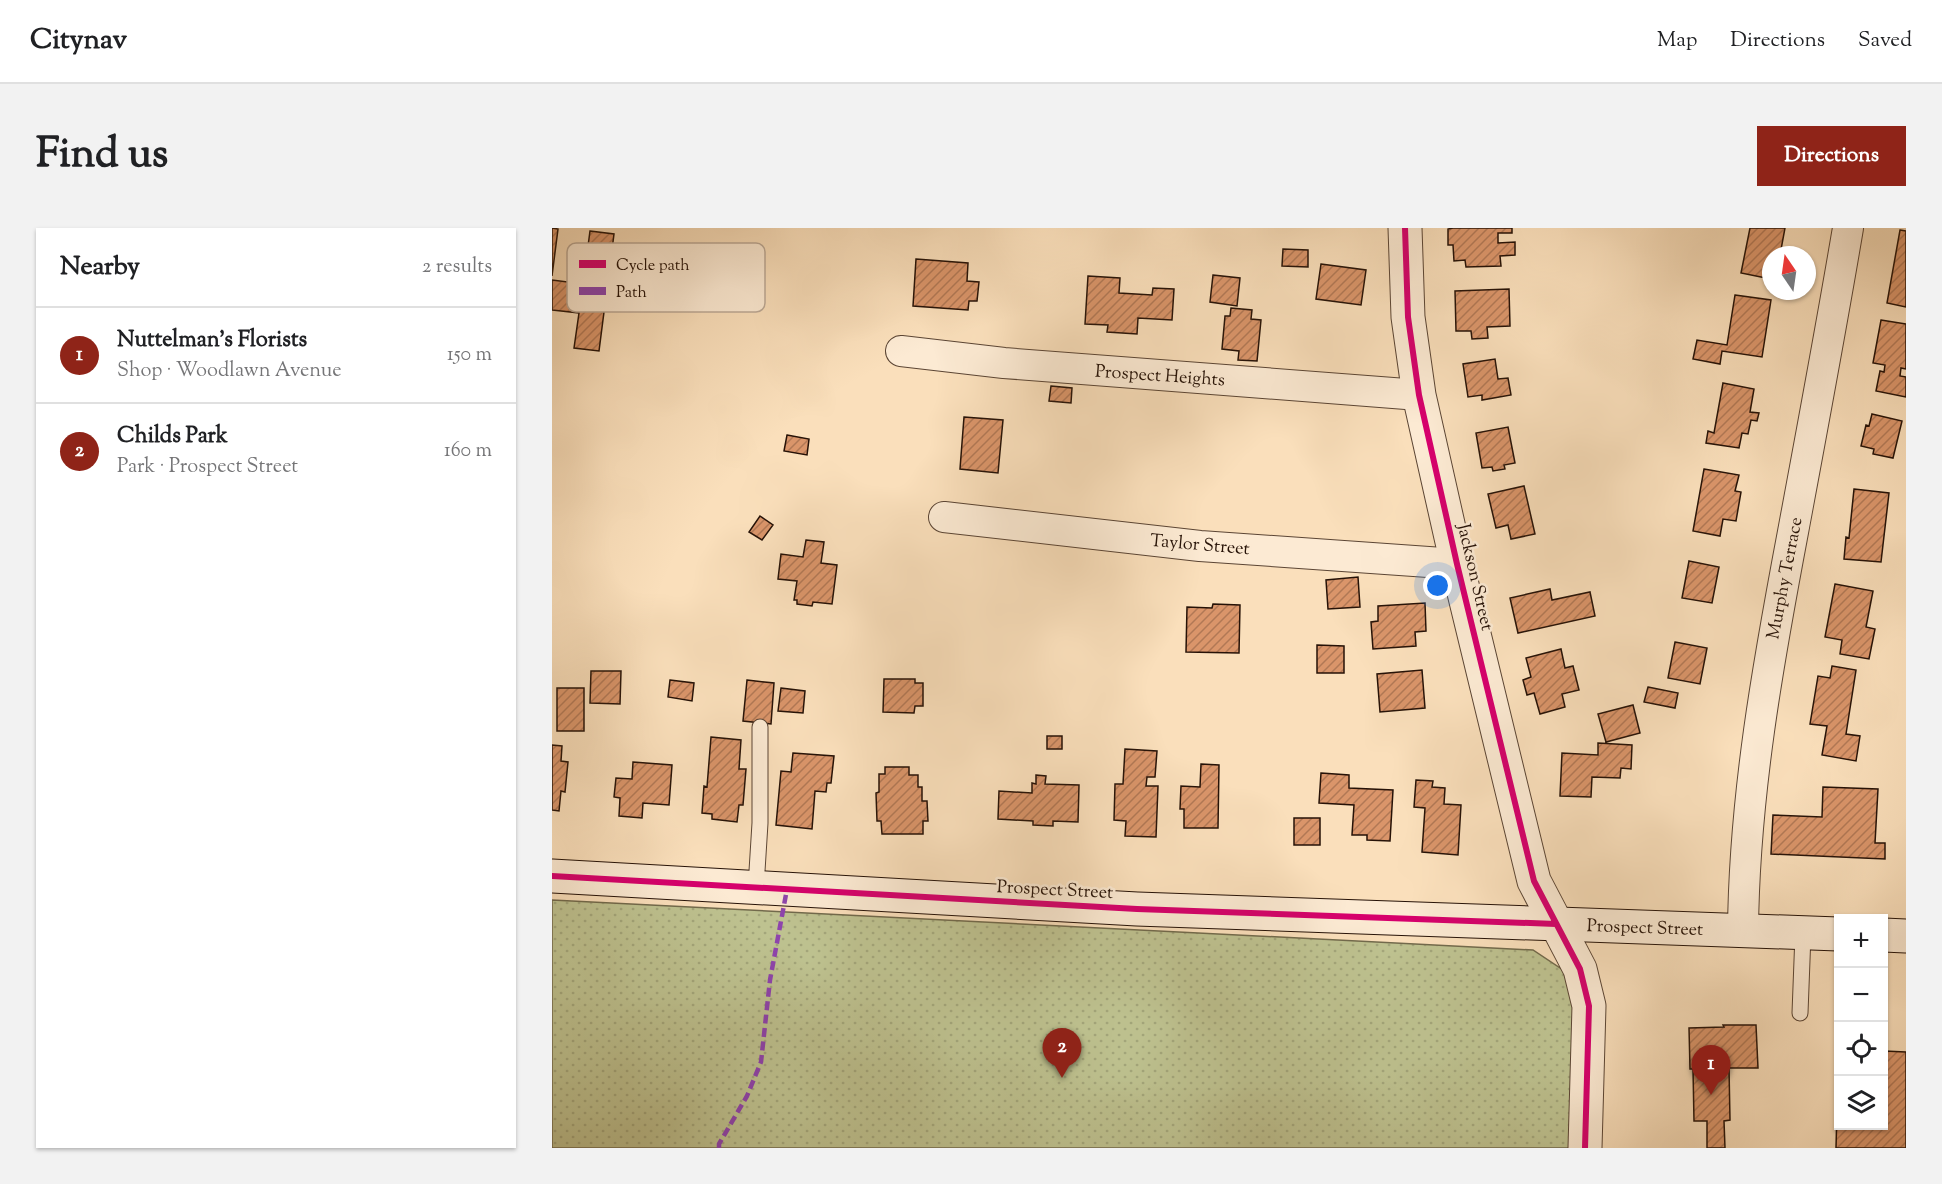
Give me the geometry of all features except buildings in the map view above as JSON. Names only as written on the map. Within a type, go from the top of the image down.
[{"type":"main road","name":"Jackson Street","points":[[1405,228],[1408,317],[1419,395],[1457,564],[1534,881],[1581,969],[1589,1006],[1585,1148]]},
{"type":"main road","name":"Prospect Street","points":[[552,876],[1137,909],[1834,934]]},
{"type":"main road","points":[[1888,935],[1906,936]]},
{"type":"street","name":"Murphy Terrace","points":[[1743,932],[1744,887],[1754,759],[1771,646],[1848,228]]},
{"type":"street","name":"Prospect Heights","points":[[901,351],[1004,363],[1419,395]]},
{"type":"street","name":"Taylor Street","points":[[944,517],[1200,546],[1457,564]]},
{"type":"lane","points":[[756,887],[761,803],[760,727]]},
{"type":"lane","points":[[1800,1013],[1803,933]]},
{"type":"green space","points":[[552,900],[1533,950],[1563,970],[1575,1007],[1570,1148],[552,1148]]},
{"type":"marked path","points":[[719,1148],[719,1144],[747,1096],[761,1062],[770,980],[787,889]]},
{"type":"cycle path","points":[[1405,228],[1408,317],[1419,395],[1457,564],[1534,881],[1580,969],[1589,1006],[1585,1148]]},
{"type":"cycle path","points":[[552,876],[1137,909],[1556,924]]},
{"type":"place","name":"Childs Park","points":[[1062,1078]]},
{"type":"place","name":"Nuttelman's Florists","points":[[1711,1095]]}]
